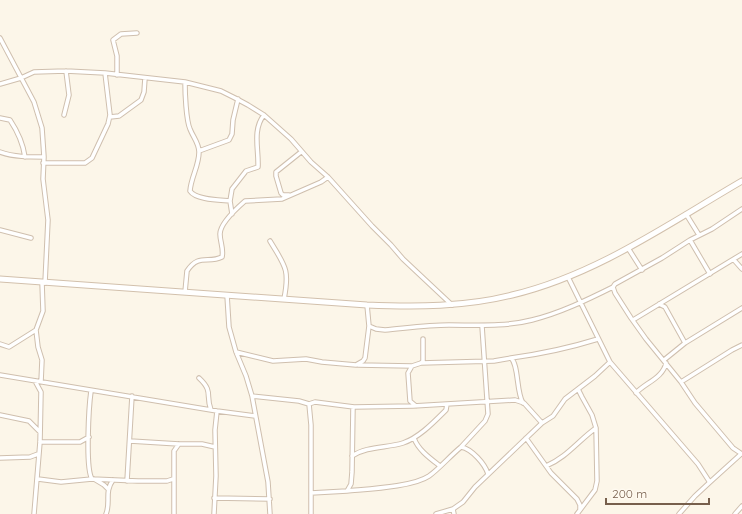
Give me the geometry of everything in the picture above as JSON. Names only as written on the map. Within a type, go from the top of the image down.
[{"type":"main road","points":[[0,279],[367,305],[410,307],[452,305],[512,295],[568,278],[601,263],[628,248],[742,181]]},
{"type":"street","points":[[117,75],[117,56],[113,40],[121,34],[137,33]]},
{"type":"street","points":[[0,38],[39,116],[42,128],[44,157],[43,179],[48,220],[44,305],[36,330],[42,360],[41,382]]},
{"type":"street","points":[[64,116],[69,95],[66,71]]},
{"type":"street","points":[[0,84],[21,78],[34,72],[66,71],[105,73],[184,82],[221,91],[238,99],[264,115],[287,136],[301,152],[328,177],[372,226],[392,245],[403,259],[452,305]]},
{"type":"street","points":[[43,163],[87,162],[92,158],[110,117],[105,73]]},
{"type":"street","points":[[110,117],[119,116],[141,100],[144,92],[145,78]]},
{"type":"street","points":[[184,82],[184,93],[189,125],[199,151],[198,164],[191,186],[192,194],[204,198],[230,200]]},
{"type":"street","points":[[199,151],[229,140],[232,134],[233,120],[238,99]]},
{"type":"street","points":[[232,214],[230,200],[232,189],[246,171],[258,167],[258,131],[261,119],[264,115]]},
{"type":"street","points":[[0,118],[9,119],[16,128],[23,146],[25,157]]},
{"type":"street","points":[[0,152],[25,157],[44,157]]},
{"type":"street","points":[[290,195],[283,195],[281,193],[276,172],[301,152]]},
{"type":"street","points":[[185,292],[186,276],[189,268],[201,259],[214,260],[222,257],[223,251],[220,234],[221,230],[232,214],[245,201],[278,200],[321,182],[328,177]]},
{"type":"street","points":[[369,326],[376,329],[386,330],[447,325],[482,326],[532,320],[580,303],[613,287],[615,284],[642,270],[690,240],[712,229],[742,209]]},
{"type":"street","points":[[686,214],[699,235]]},
{"type":"street","points":[[0,230],[31,238]]},
{"type":"street","points":[[690,240],[710,274]]},
{"type":"street","points":[[270,241],[284,263],[287,279],[284,298]]},
{"type":"street","points":[[628,248],[642,270]]},
{"type":"street","points":[[633,320],[742,254]]},
{"type":"street","points":[[734,260],[742,269]]},
{"type":"street","points":[[568,278],[610,362],[698,464],[709,483]]},
{"type":"street","points":[[613,287],[615,293],[633,320],[681,382],[695,403],[733,448],[742,454],[695,496],[679,514]]},
{"type":"street","points":[[227,295],[229,327],[236,352],[252,396],[270,499],[270,514]]},
{"type":"street","points":[[665,300],[665,308]]},
{"type":"street","points":[[659,304],[665,308],[685,343]]},
{"type":"street","points":[[356,365],[365,358],[369,326],[367,305]]},
{"type":"street","points":[[636,393],[641,388],[649,384],[664,370],[665,362],[685,343],[742,308]]},
{"type":"street","points":[[311,493],[346,491],[418,481],[428,477],[461,447],[487,418],[482,326]]},
{"type":"street","points":[[0,344],[9,347],[36,330]]},
{"type":"street","points":[[422,363],[423,339]]},
{"type":"street","points":[[236,352],[273,361],[306,359],[356,365],[412,366],[422,363],[438,364],[494,361],[573,347],[598,339]]},
{"type":"street","points":[[681,382],[742,345]]},
{"type":"street","points":[[511,358],[515,363],[519,394],[524,404],[542,422]]},
{"type":"street","points":[[436,514],[453,509],[463,502],[475,487],[542,422],[553,416],[565,399],[610,362]]},
{"type":"street","points":[[412,366],[408,373],[410,401],[417,406]]},
{"type":"street","points":[[0,375],[91,391],[132,396],[255,416]]},
{"type":"street","points":[[199,378],[208,388],[211,410]]},
{"type":"street","points":[[34,514],[38,479],[41,392],[35,381]]},
{"type":"street","points":[[577,514],[594,493],[596,486],[596,428],[592,415],[578,389]]},
{"type":"street","points":[[91,391],[88,448],[89,471],[92,479],[104,485],[108,489]]},
{"type":"street","points":[[515,400],[519,394]]},
{"type":"street","points":[[127,481],[132,396]]},
{"type":"street","points":[[252,396],[299,401],[309,404],[321,402],[353,407],[417,406],[515,400],[524,404]]},
{"type":"street","points":[[309,404],[311,426],[311,514]]},
{"type":"street","points":[[352,456],[360,452],[403,443],[414,438],[446,410],[447,404]]},
{"type":"street","points":[[348,406],[353,415]]},
{"type":"street","points":[[346,491],[351,484],[353,407]]},
{"type":"street","points":[[214,514],[215,430],[217,411]]},
{"type":"street","points":[[0,420],[2,416],[29,421],[40,432]]},
{"type":"street","points":[[546,466],[563,457],[579,440],[596,428]]},
{"type":"street","points":[[40,442],[76,443],[82,442],[89,437]]},
{"type":"street","points":[[414,438],[417,445],[425,454],[440,466]]},
{"type":"street","points":[[526,438],[546,466],[565,488],[577,499],[580,505],[580,510]]},
{"type":"street","points":[[467,440],[469,449],[486,468],[488,474]]},
{"type":"street","points":[[130,441],[202,444],[215,447]]},
{"type":"street","points":[[82,442],[88,448]]},
{"type":"street","points":[[171,443],[174,451],[173,513]]},
{"type":"street","points":[[174,451],[179,444]]},
{"type":"street","points":[[461,447],[469,449]]},
{"type":"street","points":[[0,458],[30,457],[38,454]]},
{"type":"street","points":[[30,457],[38,463]]},
{"type":"street","points":[[486,468],[494,469]]},
{"type":"street","points":[[38,479],[61,482],[92,479],[167,481],[173,479]]},
{"type":"street","points":[[106,514],[108,489],[113,480]]},
{"type":"street","points":[[214,498],[270,499]]},
{"type":"street","points":[[735,514],[742,506]]},
{"type":"street","points":[[453,509],[454,514]]}]
